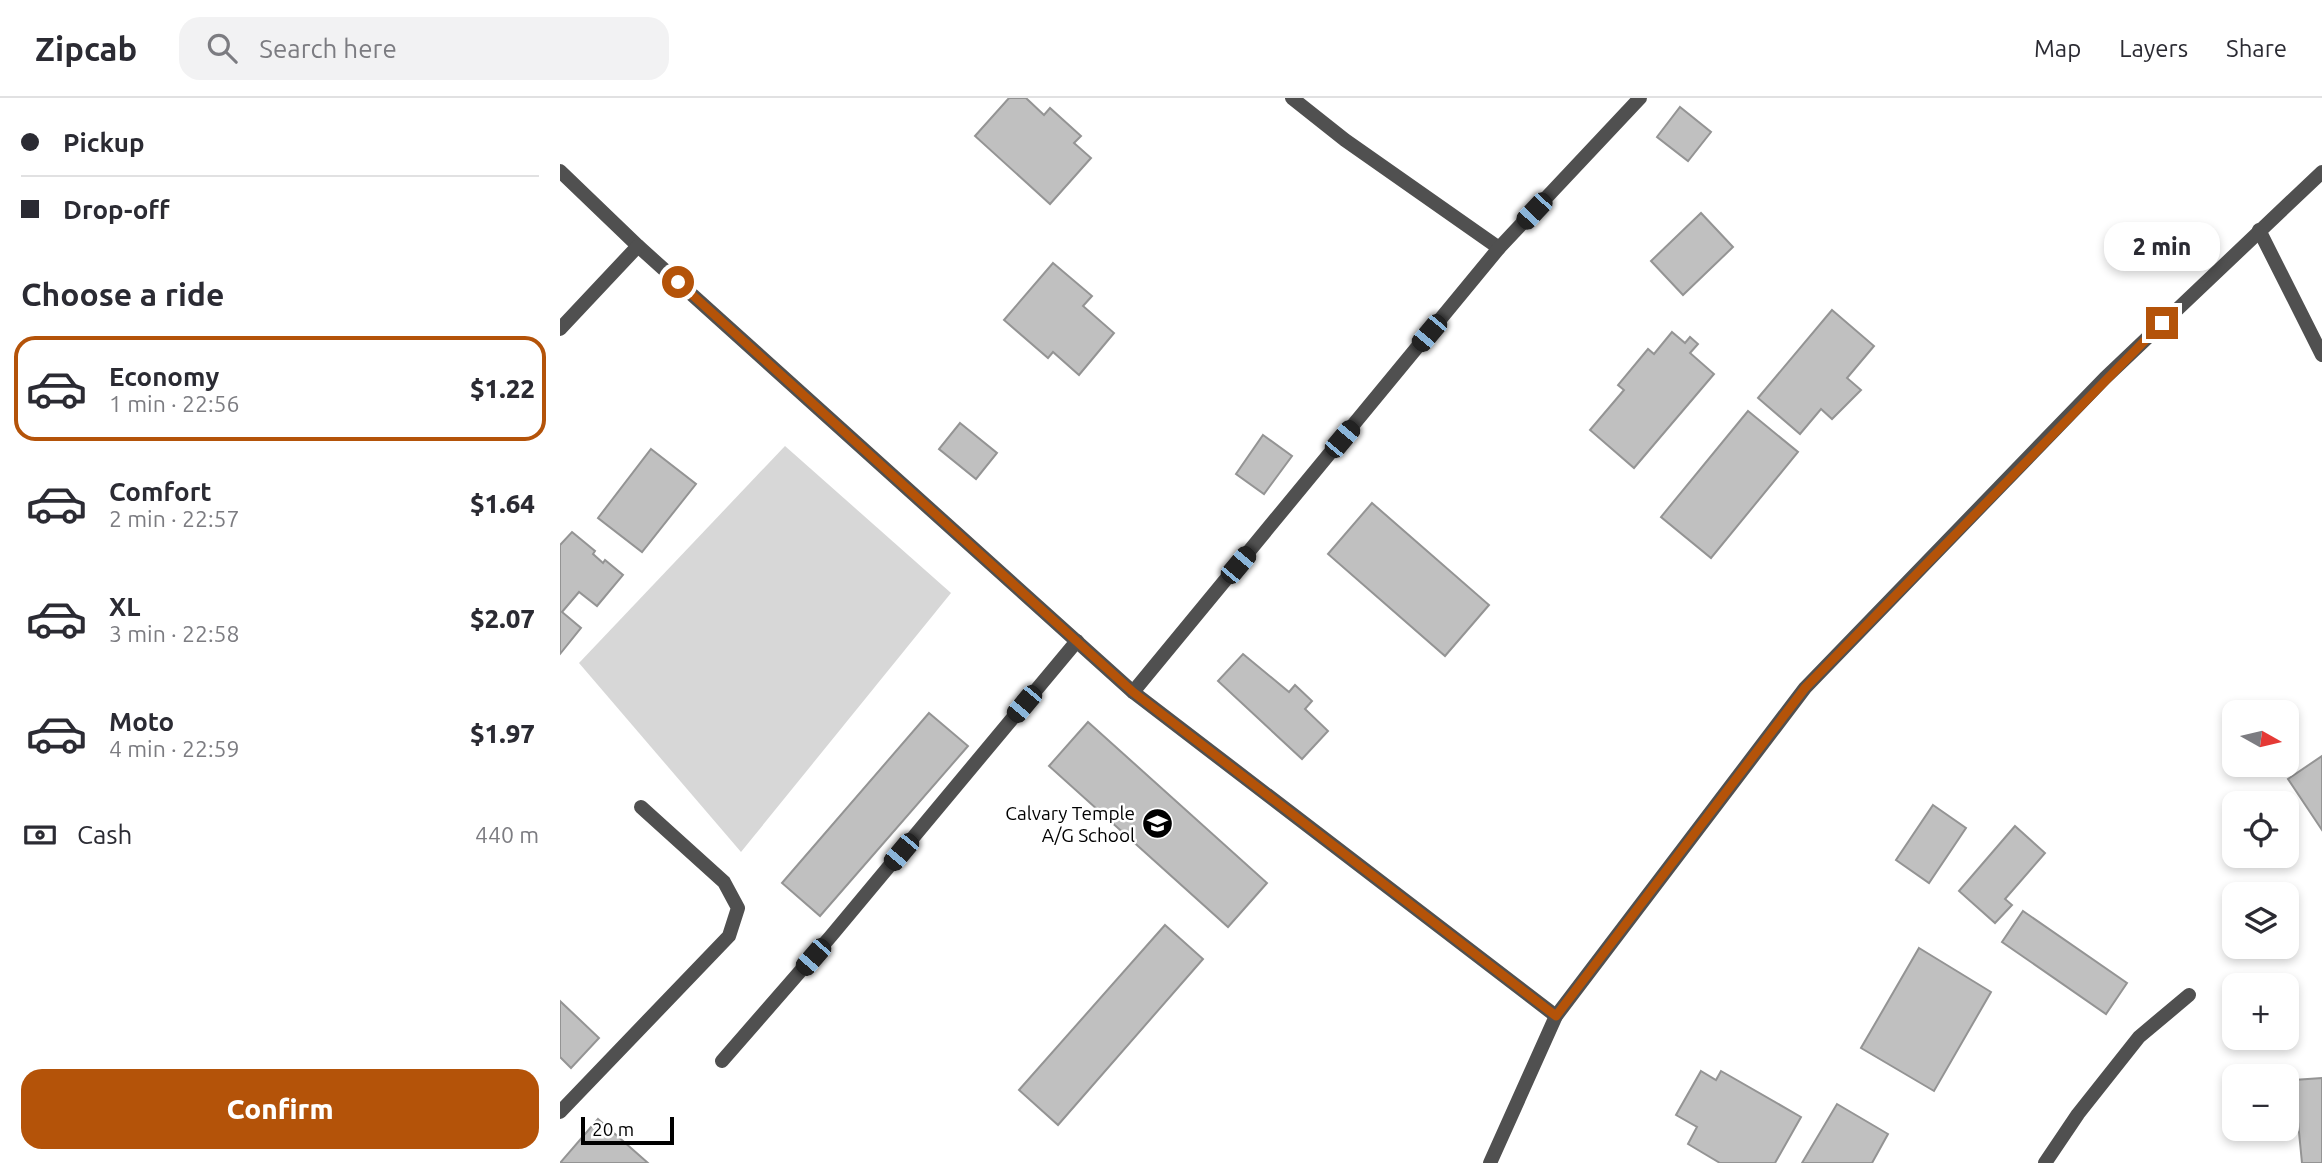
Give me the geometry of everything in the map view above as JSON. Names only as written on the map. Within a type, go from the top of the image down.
[{"type":"street","points":[[1293,98],[1345,140],[1499,248]]},
{"type":"street","points":[[1133,692],[1499,248],[1640,98]]},
{"type":"street","points":[[560,171],[638,246],[1133,692],[1556,1016]]},
{"type":"street","points":[[1490,1163],[1556,1016],[1805,688],[2105,379],[2322,172]]},
{"type":"street","points":[[2259,230],[2322,355]]},
{"type":"street","points":[[560,329],[638,246]]},
{"type":"street","points":[[722,1060],[831,936],[1077,641]]},
{"type":"street","points":[[560,1112],[729,936],[738,908],[724,882],[641,807]]},
{"type":"street","points":[[2045,1163],[2078,1114],[2139,1037],[2189,995]]},
{"type":"shaded area","points":[[785,446],[951,593],[741,852],[579,663]]},
{"type":"building","points":[[1009,98],[1026,98],[1044,115],[1050,108],[1081,136],[1074,143],[1091,158],[1050,204],[975,136]]},
{"type":"building","points":[[1680,107],[1711,132],[1688,161],[1657,137]]},
{"type":"building","points":[[1701,213],[1733,247],[1683,295],[1651,261]]},
{"type":"building","points":[[1053,263],[1092,296],[1083,306],[1114,333],[1079,375],[1053,352],[1048,358],[1004,320]]},
{"type":"building","points":[[1832,310],[1874,346],[1847,378],[1861,390],[1832,419],[1821,409],[1800,434],[1758,398]]},
{"type":"building","points":[[1672,332],[1685,343],[1690,337],[1698,344],[1690,353],[1714,374],[1634,468],[1590,430],[1624,390],[1618,385],[1648,349],[1654,354]]},
{"type":"building","points":[[1748,411],[1798,452],[1711,558],[1661,517]]},
{"type":"building","points":[[960,423],[997,453],[976,479],[939,449]]},
{"type":"building","points":[[1263,435],[1292,456],[1264,494],[1236,474]]},
{"type":"building","points":[[651,449],[696,484],[642,552],[598,518]]},
{"type":"building","points":[[1372,503],[1489,605],[1445,656],[1328,554]]},
{"type":"building","points":[[572,532],[595,551],[593,554],[603,563],[605,560],[623,575],[597,606],[579,592],[562,612],[581,628],[560,654],[560,545]]},
{"type":"building","points":[[1243,654],[1289,692],[1295,685],[1312,701],[1305,709],[1328,731],[1302,759],[1218,681]]},
{"type":"building","points":[[929,713],[968,746],[820,916],[782,883]]},
{"type":"building","name":"Calvary Temple A/G School","points":[[1088,722],[1267,883],[1228,927],[1049,766]]},
{"type":"building","points":[[2322,756],[2322,830],[2299,796],[2299,791],[2296,791],[2288,779],[2300,777],[2300,771]]},
{"type":"building","points":[[1933,805],[1966,828],[1929,883],[1896,860]]},
{"type":"building","points":[[2015,826],[2045,853],[2005,899],[2012,905],[1995,923],[1959,891]]},
{"type":"building","points":[[2023,911],[2127,983],[2106,1014],[2002,942]]},
{"type":"building","points":[[1165,925],[1203,959],[1058,1125],[1019,1090]]},
{"type":"building","points":[[1919,948],[1991,992],[1934,1091],[1861,1048]]},
{"type":"building","points":[[560,1001],[599,1038],[571,1068],[560,1057]]},
{"type":"building","points":[[1701,1071],[1716,1080],[1721,1071],[1801,1117],[1775,1163],[1720,1163],[1688,1144],[1697,1127],[1676,1115]]},
{"type":"building","points":[[2322,1078],[2322,1163],[2302,1163],[2299,1080]]},
{"type":"building","points":[[1837,1104],[1888,1134],[1872,1163],[1802,1163]]},
{"type":"building","points":[[598,1119],[648,1163],[560,1163]]},
{"type":"place","name":"Calvary Temple A/G School","points":[[1158,824]]},
{"type":"route","points":[[678,282],[1133,692],[1485,958],[1556,1016],[1805,688],[2162,323]]}]
